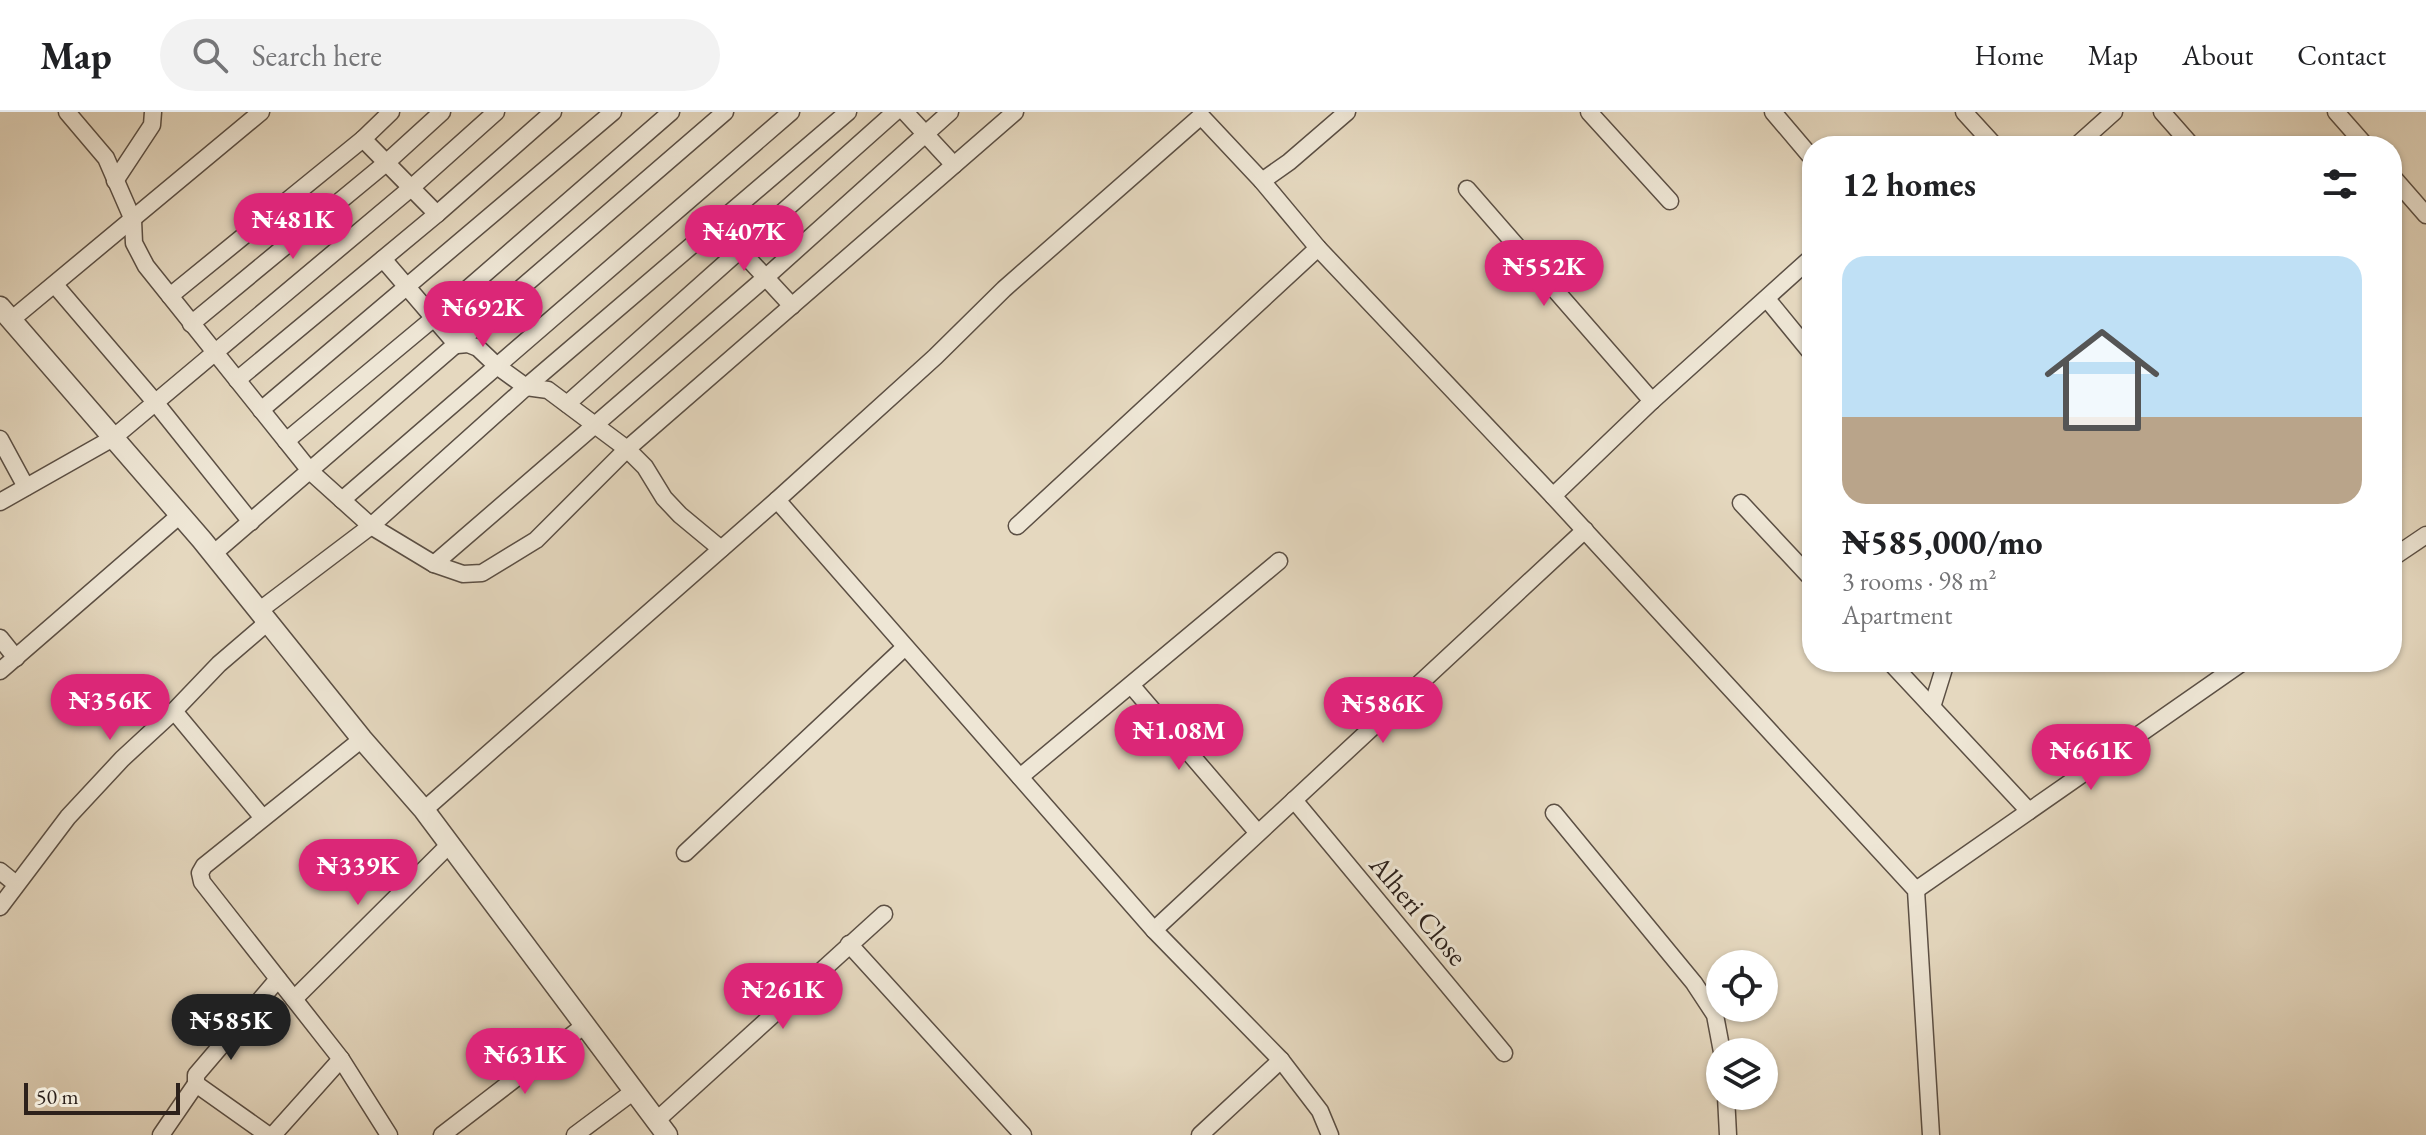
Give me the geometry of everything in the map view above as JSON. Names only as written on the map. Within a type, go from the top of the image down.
[{"type":"street","points":[[67,112],[106,158],[133,220],[134,243],[146,266],[311,472],[371,526],[434,564],[463,574],[482,573],[536,540],[627,449],[1015,112]]},
{"type":"street","points":[[115,181],[152,125],[153,112]]},
{"type":"street","points":[[261,112],[55,285],[6,314],[213,554],[362,739],[424,810],[662,1127],[849,944],[884,914]]},
{"type":"street","points":[[170,296],[363,139],[391,112]]},
{"type":"street","points":[[191,324],[386,163],[442,112]]},
{"type":"street","points":[[0,502],[113,438],[411,188],[496,112]]},
{"type":"street","points":[[237,380],[437,214],[553,112]]},
{"type":"street","points":[[261,410],[613,112]]},
{"type":"street","points":[[286,441],[434,318],[671,112]]},
{"type":"street","points":[[342,500],[791,112]]},
{"type":"street","points":[[0,907],[78,805],[174,711],[264,616],[848,112]]},
{"type":"street","points":[[567,404],[895,112]]},
{"type":"street","points":[[905,112],[954,165]]},
{"type":"street","points":[[434,564],[765,278],[950,112]]},
{"type":"street","points":[[1262,181],[1347,112]]},
{"type":"street","points":[[1589,112],[1670,201]]},
{"type":"street","points":[[1773,112],[1802,146]]},
{"type":"street","points":[[1964,112],[1986,136]]},
{"type":"street","points":[[2087,136],[2114,112]]},
{"type":"street","points":[[2162,112],[2183,136]]},
{"type":"street","points":[[2336,112],[2357,136]]},
{"type":"street","points":[[424,810],[777,500],[935,357],[1049,248],[1204,114],[1318,248],[1585,530],[1916,890],[1931,1135]]},
{"type":"street","points":[[213,554],[457,345],[715,115]]},
{"type":"street","points":[[363,139],[437,214]]},
{"type":"street","points":[[2402,187],[2426,215]]},
{"type":"street","points":[[1467,189],[1652,401]]},
{"type":"street","points":[[717,225],[792,306]]},
{"type":"street","points":[[1017,526],[1318,248]]},
{"type":"street","points":[[383,259],[457,345]]},
{"type":"street","points":[[1553,496],[1652,401],[1802,266]]},
{"type":"street","points":[[55,285],[155,402],[251,522]]},
{"type":"street","points":[[1767,299],[1802,342]]},
{"type":"street","points":[[457,345],[468,344],[478,348],[526,387],[548,390],[627,449],[645,467],[664,498],[721,549]]},
{"type":"street","points":[[0,439],[26,487]]},
{"type":"street","points":[[777,500],[1154,930],[1281,1060],[1320,1111],[1330,1135]]},
{"type":"street","points":[[1741,503],[1802,568]]},
{"type":"street","points":[[0,671],[180,515]]},
{"type":"street","points":[[1154,930],[1585,530]]},
{"type":"street","points":[[2402,551],[2426,535]]},
{"type":"street","points":[[1020,777],[1279,561]]},
{"type":"street","points":[[0,638],[16,658]]},
{"type":"street","points":[[685,853],[905,647]]},
{"type":"street","points":[[1899,672],[2029,811]]},
{"type":"street","points":[[1932,707],[1943,672]]},
{"type":"street","points":[[1916,890],[2229,672]]},
{"type":"street","points":[[1131,685],[1258,833]]},
{"type":"street","points":[[174,711],[263,818]]},
{"type":"street","points":[[362,739],[204,866],[200,873],[202,882],[341,1059],[387,1134]]},
{"type":"street","name":"Alheri Close","points":[[1294,800],[1504,1053]]},
{"type":"street","points":[[1554,813],[1694,983],[1715,1015],[1719,1038]]},
{"type":"street","points":[[294,999],[450,844]]},
{"type":"street","points":[[0,871],[16,884]]},
{"type":"street","points":[[849,944],[1023,1135]]},
{"type":"street","points":[[161,1135],[196,1084],[196,1075],[201,1066],[278,979]]},
{"type":"street","points":[[442,1135],[585,1025]]},
{"type":"street","points":[[196,1084],[270,1135],[341,1059]]},
{"type":"street","points":[[1200,1135],[1281,1060]]},
{"type":"street","points":[[575,1135],[634,1091]]},
{"type":"street","points":[[1727,1110],[1728,1135]]}]
